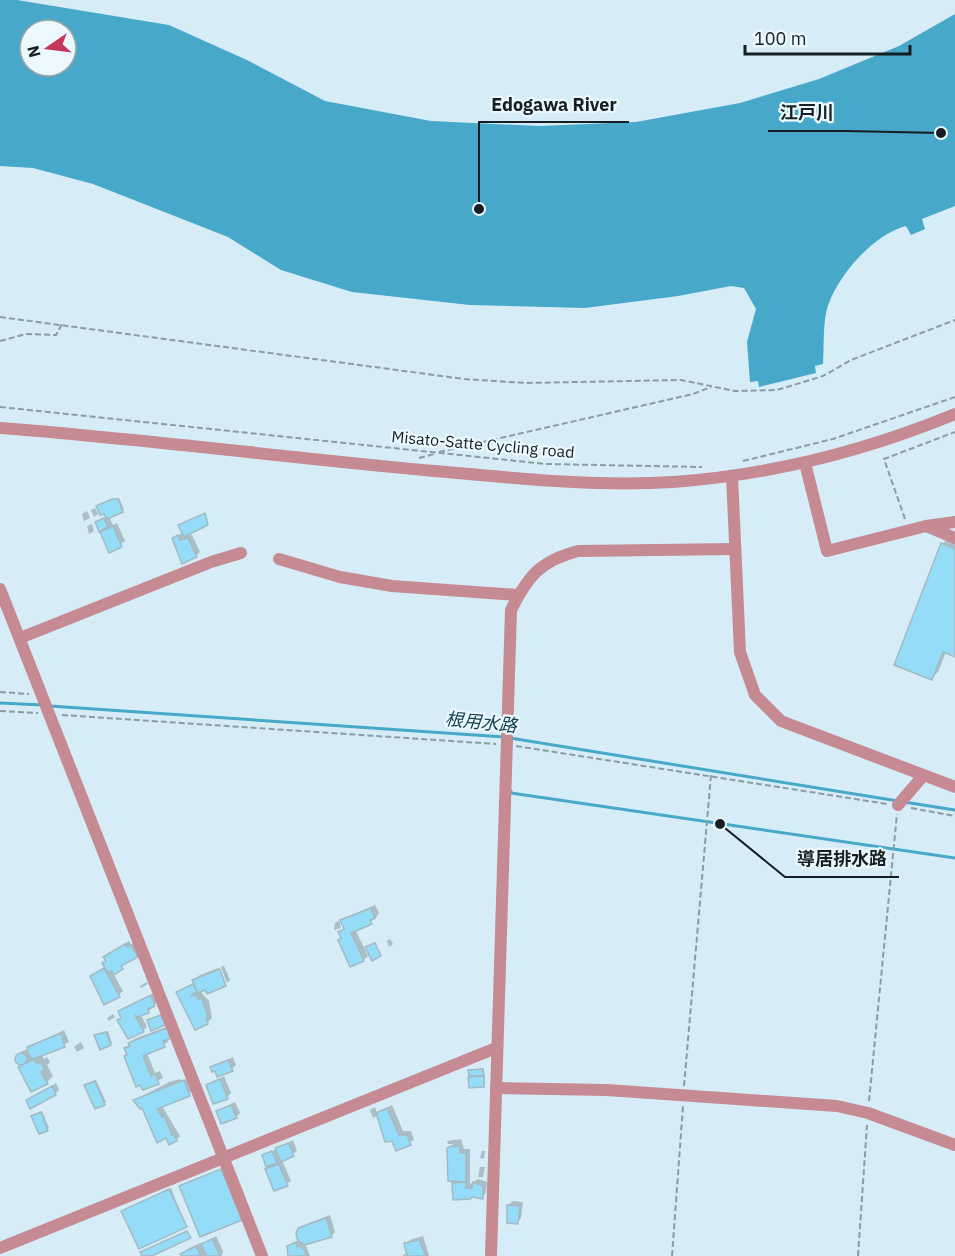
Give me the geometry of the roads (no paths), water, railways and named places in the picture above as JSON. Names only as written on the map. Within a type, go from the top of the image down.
[{"type":"street","points":[[0,428],[528,479],[615,484],[673,482],[732,476],[805,463],[897,436],[955,414]]},
{"type":"street","points":[[805,463],[827,551],[926,526],[955,522]]},
{"type":"street","points":[[732,476],[740,652],[755,695],[781,722],[955,787]]},
{"type":"street","points":[[926,526],[955,538]]},
{"type":"street","points":[[490,1256],[511,610],[518,595],[538,569],[556,556],[578,551],[735,549]]},
{"type":"street","points":[[20,638],[211,562],[241,553]]},
{"type":"street","points":[[279,559],[340,577],[392,586],[518,595]]},
{"type":"street","points":[[0,589],[262,1256]]},
{"type":"street","points":[[898,806],[923,776]]},
{"type":"street","points":[[0,1248],[496,1048]]},
{"type":"street","points":[[496,1088],[683,1095],[837,1106],[868,1113],[955,1145]]},
{"type":"water","points":[[0,0],[17,0],[169,25],[249,61],[325,101],[431,121],[539,126],[636,122],[740,103],[819,79],[899,46],[955,14],[955,206],[922,219],[925,229],[911,235],[906,226],[893,231],[868,248],[856,260],[830,300],[825,319],[823,364],[815,366],[816,373],[759,387],[758,381],[750,382],[747,342],[756,309],[744,288],[731,286],[678,296],[585,308],[470,305],[352,292],[281,270],[228,237],[93,184],[33,168],[0,166]]},
{"type":"waterway","name":"根用水路","points":[[0,703],[43,705]]},
{"type":"waterway","name":"根用水路","points":[[50,706],[504,737]]},
{"type":"waterway","name":"根用水路","points":[[510,738],[898,801]]},
{"type":"waterway","points":[[511,791],[511,793],[955,858]]},
{"type":"waterway","name":"根用水路","points":[[904,802],[955,810]]},
{"type":"place","name":"江戸川","points":[[941,133]]},
{"type":"place","name":"Edogawa River","points":[[479,209]]},
{"type":"place","name":"導居排水路","points":[[720,824]]}]
